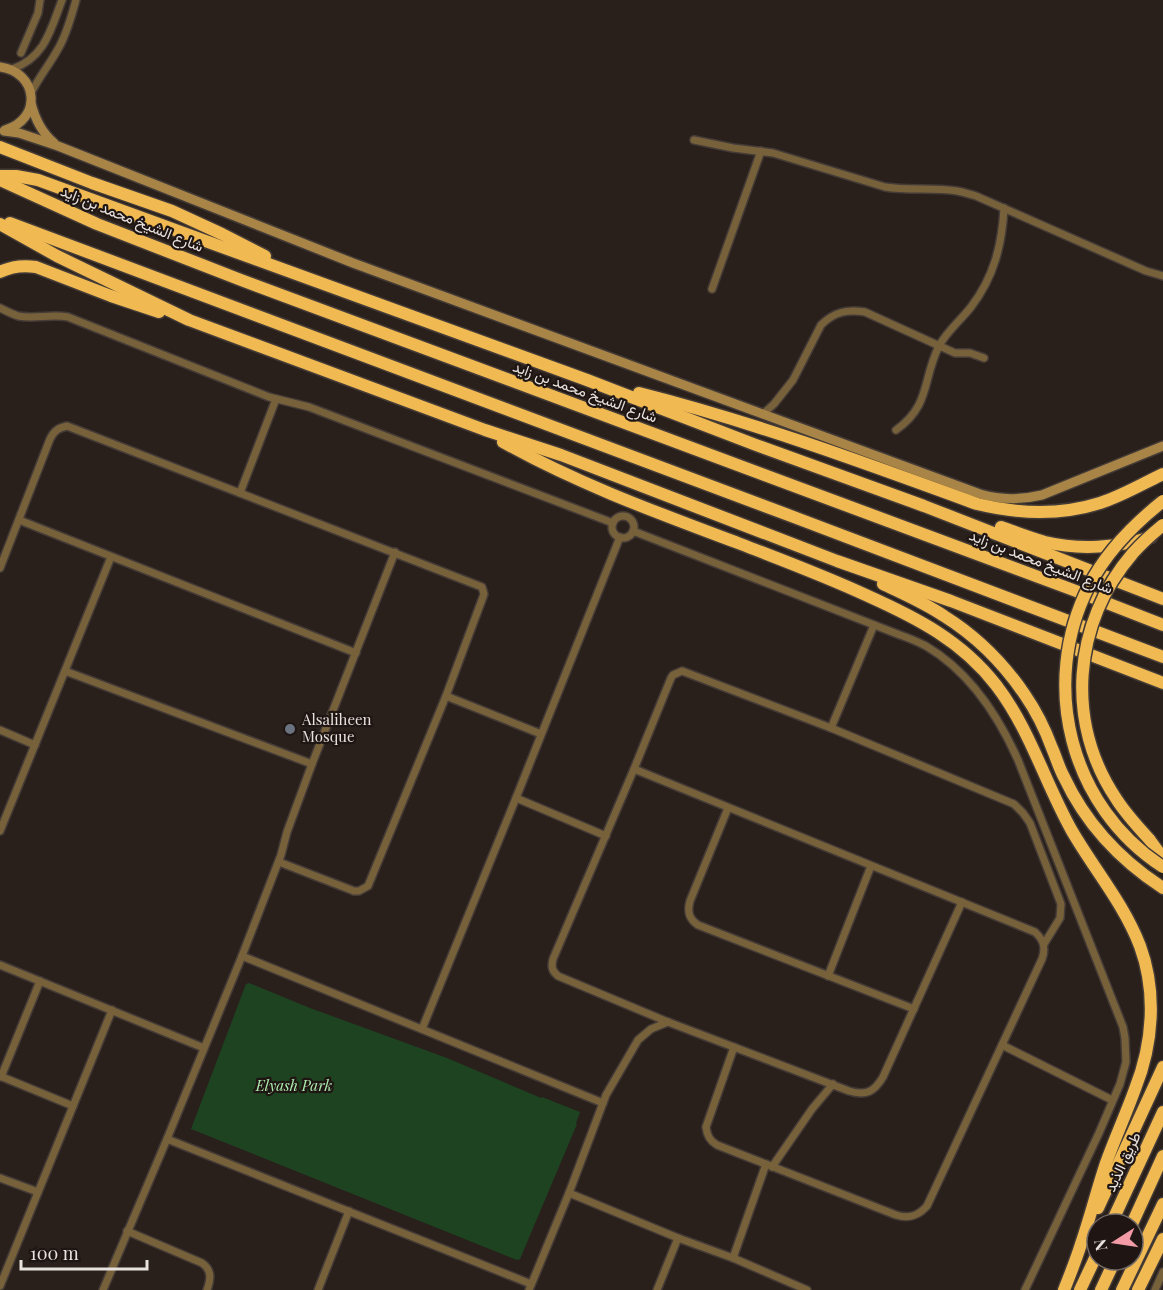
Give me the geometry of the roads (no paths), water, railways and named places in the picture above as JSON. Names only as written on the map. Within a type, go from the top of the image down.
[{"type":"highway","points":[[0,147],[198,222],[295,273]]},
{"type":"highway","points":[[0,178],[16,176],[38,180],[295,273],[924,506],[1163,599]]},
{"type":"highway","name":"شارع الشيخ محمد بن زايد","points":[[0,178],[97,224],[241,280],[1163,625]]},
{"type":"highway","points":[[0,219],[1163,657]]},
{"type":"highway","points":[[0,224],[57,256],[189,320]]},
{"type":"highway","points":[[0,272],[17,266],[36,267],[137,305],[189,320],[484,430],[561,456],[837,561],[951,601],[1163,683]]},
{"type":"highway","points":[[588,380],[774,432],[977,504],[1002,510],[1052,513],[1077,509],[1124,493],[1163,474]]},
{"type":"highway","points":[[484,430],[536,460],[624,500],[793,564],[898,610],[926,624],[951,641],[995,684],[1028,737],[1055,799],[1072,831],[1128,921],[1140,947],[1148,976],[1151,1003],[1150,1034],[1144,1061],[1136,1089],[1107,1159],[1082,1244]]},
{"type":"highway","points":[[1163,501],[1118,542],[1089,584],[1077,612],[1069,641],[1065,671],[1067,720],[1073,744],[1091,789],[1119,829],[1163,867]]},
{"type":"highway","points":[[924,506],[963,515],[1028,537],[1063,545],[1122,544],[1163,532]]},
{"type":"highway","points":[[1163,525],[1133,553],[1120,569],[1104,596],[1086,645],[1081,686],[1087,732],[1101,771],[1117,801],[1163,858]]},
{"type":"highway","points":[[837,561],[944,615],[996,658],[1009,672],[1041,720],[1063,775],[1094,827],[1114,850],[1163,888]]},
{"type":"highway","points":[[1064,1290],[1082,1244],[1163,1067]]},
{"type":"highway","name":"طريق الذيد","points":[[1117,1212],[1163,1112]]},
{"type":"highway","points":[[1137,1212],[1163,1156]]},
{"type":"highway","points":[[1122,1290],[1163,1204]]},
{"type":"highway","points":[[1138,1290],[1163,1239]]},
{"type":"highway","points":[[1080,1290],[1088,1272]]},
{"type":"highway","points":[[1101,1290],[1109,1272]]},
{"type":"street","points":[[21,53],[38,13],[40,0]]},
{"type":"street","points":[[12,69],[27,63],[44,46],[62,0]]},
{"type":"street","points":[[2,131],[14,128],[28,113],[31,98],[40,77],[59,48],[76,0]]},
{"type":"street","points":[[0,67],[12,69],[28,83],[34,116],[40,128],[58,146]]},
{"type":"street","points":[[2,131],[19,133],[58,146],[353,263],[980,494],[1011,499],[1042,495],[1163,446]]},
{"type":"street","points":[[694,140],[761,151],[885,187],[903,190],[958,191],[1004,208],[1146,271],[1163,276]]},
{"type":"street","points":[[712,289],[761,151]]},
{"type":"street","points":[[896,430],[917,410],[939,346],[970,308],[989,278],[1000,245],[1004,208]]},
{"type":"street","points":[[1,308],[21,316],[59,315],[68,317],[276,399],[309,407],[613,523]]},
{"type":"street","points":[[763,414],[793,380],[821,325],[836,313],[856,310],[865,312],[955,353],[970,353],[984,358]]},
{"type":"street","points":[[240,493],[276,399]]},
{"type":"street","points":[[0,568],[50,439],[54,432],[67,426],[479,585],[483,590],[483,597],[446,696],[368,886],[354,891],[279,862]]},
{"type":"street","points":[[619,517],[627,517],[633,522],[633,531],[628,537],[620,537],[613,530],[613,523],[619,517]]},
{"type":"street","points":[[19,520],[356,653]]},
{"type":"street","points":[[633,531],[926,646],[947,662],[975,689],[1006,732],[1123,1027],[1126,1062],[1120,1084],[1099,1133],[1025,1290]]},
{"type":"street","points":[[422,1029],[620,537]]},
{"type":"street","points":[[103,1290],[242,956],[279,862],[287,832],[312,764],[395,552]]},
{"type":"street","points":[[0,831],[111,557]]},
{"type":"street","points":[[831,728],[874,625]]},
{"type":"street","points":[[65,671],[312,764]]},
{"type":"street","points":[[962,902],[883,1077],[878,1086],[869,1092],[859,1094],[668,1022],[558,976],[552,969],[553,959],[671,678],[678,672],[687,672],[831,728],[1009,801],[1023,813],[1030,823],[1061,904],[1060,918],[1044,944]]},
{"type":"street","points":[[446,696],[541,734]]},
{"type":"street","points":[[0,730],[35,745]]},
{"type":"street","points":[[634,769],[1035,932],[1044,944],[1045,952],[1042,959],[927,1206],[914,1216],[896,1215],[711,1142],[706,1127],[734,1047]]},
{"type":"street","points":[[516,798],[606,836]]},
{"type":"street","points":[[728,808],[690,901],[689,915],[693,921],[698,925],[914,1010]]},
{"type":"street","points":[[828,976],[871,866]]},
{"type":"street","points":[[242,956],[603,1103]]},
{"type":"street","points":[[0,964],[204,1048]]},
{"type":"street","points":[[40,981],[0,1077],[73,1106]]},
{"type":"street","points":[[0,1286],[112,1010]]},
{"type":"street","points":[[167,1139],[349,1211],[530,1287],[603,1103],[638,1040],[651,1029],[668,1022]]},
{"type":"street","points":[[1002,1045],[1112,1100]]},
{"type":"street","points":[[733,1258],[770,1165],[833,1084]]},
{"type":"street","points":[[0,1178],[38,1192]]},
{"type":"street","points":[[569,1193],[733,1258],[794,1288],[807,1290]]},
{"type":"street","points":[[318,1290],[349,1211]]},
{"type":"street","points":[[127,1231],[202,1263],[210,1272],[207,1290]]},
{"type":"street","points":[[657,1290],[678,1238]]},
{"type":"street","points":[[1158,1287],[1163,1272]]},
{"type":"place","name":"Alsaliheen Mosque","points":[[290,729]]},
{"type":"park label","name":"Elyash Park","points":[[294,1086]]}]
